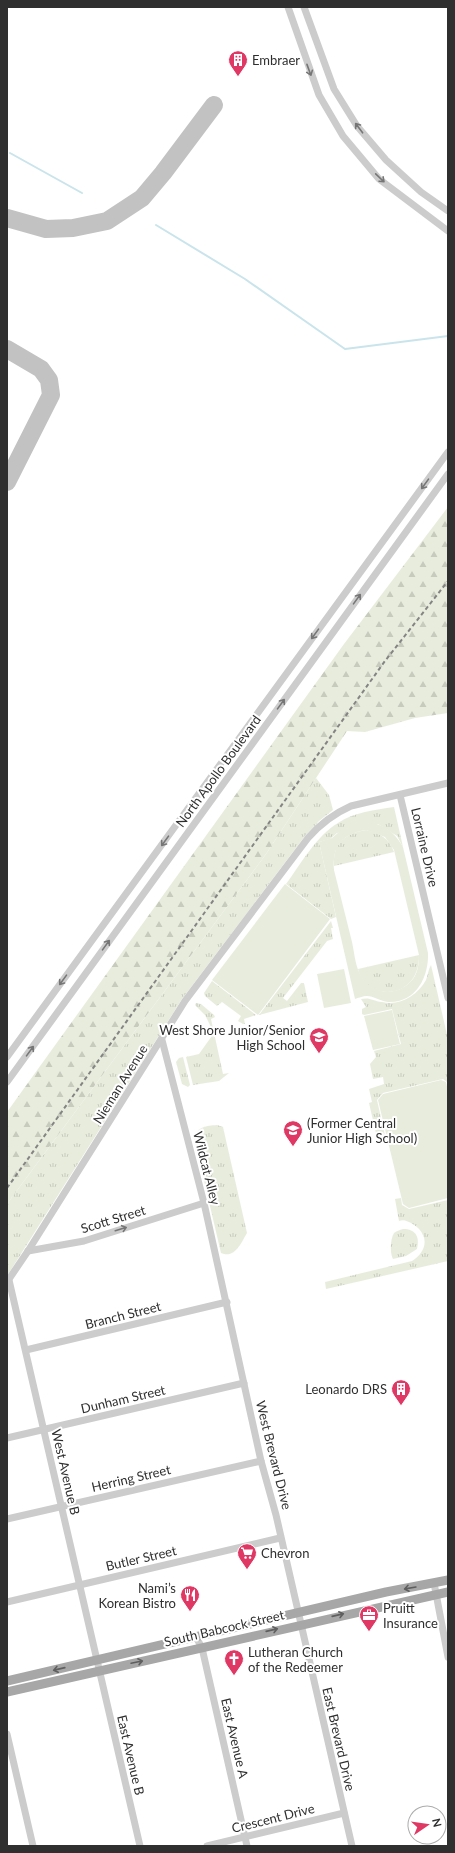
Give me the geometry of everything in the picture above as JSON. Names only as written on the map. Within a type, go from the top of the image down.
[{"type":"main road","name":"South Babcock Street","points":[[7,1681],[386,1592],[448,1580]]},
{"type":"main road","name":"South Babcock Street","points":[[7,1692],[99,1670],[202,1648],[300,1624],[448,1592]]},
{"type":"street","points":[[288,7],[318,95],[344,136],[379,179],[448,231]]},
{"type":"street","points":[[304,7],[334,89],[357,126],[386,160],[421,192],[448,211]]},
{"type":"street","name":"North Apollo Boulevard","points":[[7,1057],[448,452]]},
{"type":"street","name":"North Apollo Boulevard","points":[[7,1082],[448,474]]},
{"type":"street","name":"Nieman Avenue","points":[[8,1281],[162,1040],[185,1001],[304,844],[322,823],[336,813],[351,806],[448,783]]},
{"type":"street","name":"Lorraine Drive","points":[[400,795],[448,998]]},
{"type":"street","name":"Wildcat Alley","points":[[162,1040],[204,1203],[227,1302]]},
{"type":"street","name":"Scott Street","points":[[28,1251],[84,1240],[204,1203]]},
{"type":"street","name":"West Avenue B","points":[[8,1281],[26,1350],[99,1670]]},
{"type":"street","name":"Branch Street","points":[[26,1350],[227,1302]]},
{"type":"street","name":"West Brevard Drive","points":[[227,1302],[261,1461],[298,1613]]},
{"type":"street","name":"Dunham Street","points":[[7,1438],[244,1383]]},
{"type":"street","name":"Herring Street","points":[[7,1519],[261,1461]]},
{"type":"street","name":"Butler Street","points":[[7,1602],[280,1538]]},
{"type":"street","points":[[434,1583],[448,1657]]},
{"type":"street","name":"East Brevard Drive","points":[[298,1613],[352,1846]]},
{"type":"street","name":"East Avenue A","points":[[196,1637],[202,1648],[247,1846]]},
{"type":"street","name":"East Avenue B","points":[[99,1670],[140,1846]]},
{"type":"street","points":[[7,1734],[33,1846]]},
{"type":"street","name":"Crescent Drive","points":[[207,1846],[344,1813]]},
{"type":"green space","points":[[448,507],[448,713],[415,718],[365,732],[347,731],[266,854],[7,1204],[7,1112],[344,644]]},
{"type":"green space","points":[[316,778],[329,795],[333,810],[319,821],[305,836],[182,999],[7,1276],[7,1204],[266,854]]},
{"type":"green space","points":[[394,807],[403,847],[397,836],[378,824],[337,833],[330,839],[319,842],[336,917],[331,919],[286,884],[303,859],[323,835],[344,819],[372,810]]},
{"type":"green space","points":[[366,821],[378,824],[392,833],[400,841],[403,847],[428,953],[428,962],[419,987],[406,998],[398,1001],[388,1002],[367,996],[355,999],[319,842],[332,838],[346,826],[354,822]],"holes":[[[366,830],[385,837],[394,850],[419,955],[416,974],[411,982],[396,991],[390,992],[377,990],[371,987],[366,983],[359,972],[334,870],[337,847],[351,834]]]},
{"type":"green space","points":[[366,830],[376,833],[387,840],[394,852],[334,866],[335,851],[342,840],[359,831]]},
{"type":"green space","points":[[285,884],[330,919],[258,1015],[212,980]]},
{"type":"green space","points":[[331,921],[333,928],[331,928],[333,939],[327,941],[283,998],[287,1001],[301,983],[304,983],[308,1002],[259,1015]]},
{"type":"green space","points":[[419,955],[417,970],[411,981],[402,988],[392,992],[381,991],[371,987],[363,980],[358,969]]},
{"type":"green space","points":[[431,965],[448,1039],[448,1086],[447,1082],[443,1079],[383,1093],[377,1100],[386,1140],[378,1142],[369,1103],[372,1102],[369,1089],[384,1084],[383,1077],[373,1079],[370,1064],[376,1057],[374,1051],[401,1044],[392,1009],[364,1015],[362,1014],[362,1009],[366,1007],[361,999],[389,1003],[401,1001],[418,991],[426,980]]},
{"type":"green space","points":[[344,969],[351,1003],[324,1008],[317,974]]},
{"type":"green space","points":[[212,981],[256,1015],[244,1019],[245,1024],[243,1024],[238,1021],[241,1016],[222,1002],[217,1006],[205,996],[204,993]]},
{"type":"green space","points":[[196,1003],[201,1004],[215,1017],[211,1019],[223,1074],[229,1073],[219,1081],[193,1085],[186,1057],[199,1054],[214,1033],[205,1015],[195,1005]]},
{"type":"green space","points":[[392,1010],[400,1044],[373,1050],[364,1016]]},
{"type":"green space","points":[[183,1057],[190,1085],[188,1087],[182,1084],[176,1062],[179,1058]]},
{"type":"green space","points":[[441,1080],[446,1082],[448,1091],[448,1198],[409,1208],[403,1204],[378,1100],[383,1094]]},
{"type":"green space","points":[[217,1125],[223,1127],[247,1233],[237,1249],[230,1254],[221,1253],[194,1138],[198,1131],[203,1127]]},
{"type":"green space","points":[[401,1198],[402,1205],[409,1209],[448,1200],[448,1261],[326,1289],[325,1282],[412,1261],[418,1257],[424,1247],[424,1237],[417,1227],[404,1220],[399,1221],[395,1199]]},
{"type":"green space","points":[[403,1229],[411,1230],[416,1234],[418,1241],[417,1249],[406,1256],[393,1259],[391,1254],[391,1246],[394,1233]]},
{"type":"waterway","points":[[10,153],[82,193]]},
{"type":"waterway","points":[[156,225],[245,279],[345,349],[448,336]]},
{"type":"taxiway","points":[[7,218],[46,229],[73,228],[107,221],[142,198],[163,173],[214,105]]},
{"type":"taxiway","points":[[7,349],[41,369],[49,380],[51,395],[7,482]]},
{"type":"railway","points":[[7,1188],[385,661],[448,581]]},
{"type":"place","name":"Embraer","points":[[238,77]]},
{"type":"place","name":"West Shore Junior/Senior High School","points":[[319,1054]]},
{"type":"place","name":"(Former Central Junior High School)","points":[[293,1147]]},
{"type":"place","name":"Leonardo DRS","points":[[401,1406]]},
{"type":"place","name":"Chevron","points":[[247,1570]]},
{"type":"place","name":"Nami’s Korean Bistro","points":[[190,1612]]},
{"type":"place","name":"Pruitt Insurance","points":[[369,1632]]},
{"type":"place","name":"Lutheran Church of the Redeemer","points":[[234,1676]]}]
